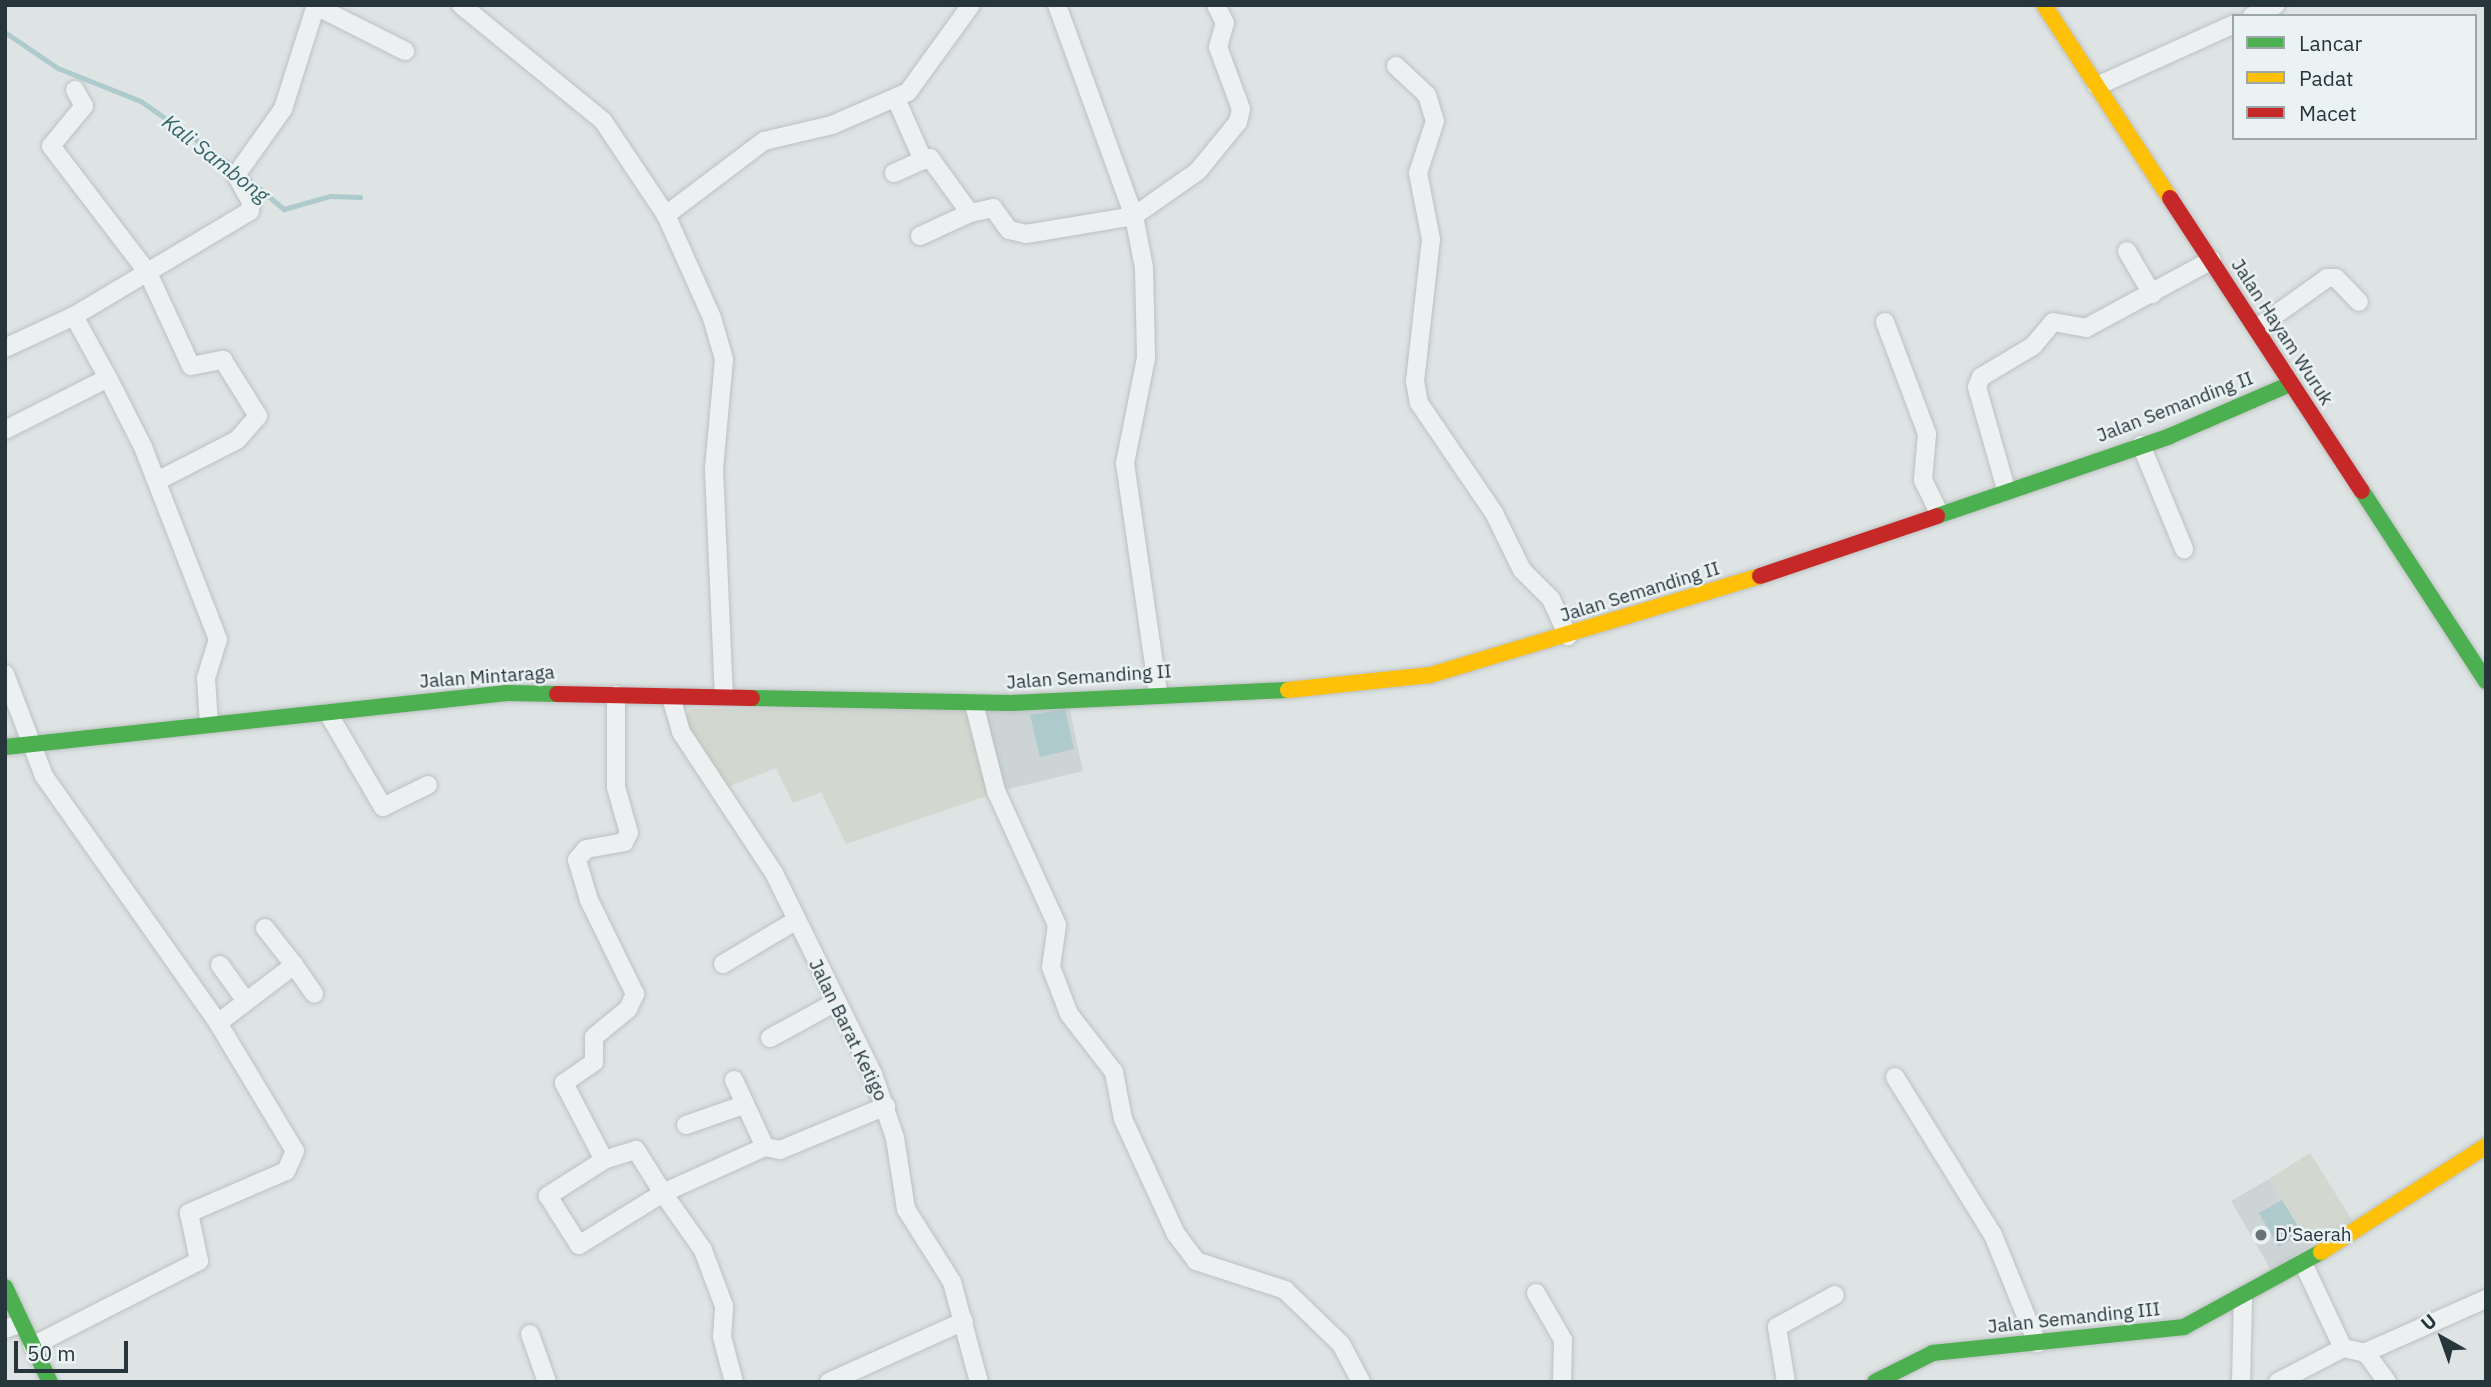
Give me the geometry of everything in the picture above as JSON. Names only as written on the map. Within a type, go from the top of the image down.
[{"type":"street","points":[[461,5],[603,121],[666,215],[724,359],[714,469],[724,696]]},
{"type":"street","points":[[666,215],[764,141],[832,125],[896,99],[919,83],[971,5]]},
{"type":"street","points":[[1057,5],[1134,216],[1144,268],[1146,358],[1125,463],[1158,692]]},
{"type":"street","points":[[920,236],[970,213],[993,208],[1009,230],[1026,234],[1134,216],[1198,171],[1238,122],[1241,109],[1218,47],[1225,23],[1216,5]]},
{"type":"street","name":"Jalan Hayam Wuruk","points":[[2044,5],[2486,681]]},
{"type":"street","points":[[2256,14],[2276,5]]},
{"type":"street","points":[[5,348],[74,316],[250,212],[240,169],[283,110],[316,6],[405,51]]},
{"type":"street","points":[[2097,86],[2232,25]]},
{"type":"street","points":[[1396,66],[1427,95],[1436,121],[1418,173],[1430,239],[1416,393],[1502,525],[1522,570],[1551,599],[1568,636]]},
{"type":"street","points":[[75,90],[84,106],[51,146],[148,273],[190,364],[223,360],[258,416],[237,440],[157,481]]},
{"type":"street","points":[[896,99],[923,160]]},
{"type":"street","points":[[894,173],[930,158],[970,213]]},
{"type":"street","points":[[2127,251],[2151,294]]},
{"type":"street","points":[[2006,489],[1977,387],[1981,377],[2033,346],[2053,322],[2086,328],[2211,260]]},
{"type":"street","points":[[2257,328],[2327,278],[2336,278],[2359,302]]},
{"type":"street","points":[[74,316],[108,378],[157,481],[220,645],[206,678],[209,724]]},
{"type":"street","points":[[1885,322],[1927,434],[1923,480],[1938,511]]},
{"type":"street","points":[[5,430],[108,378]]},
{"type":"street","name":"Jalan Semanding II","points":[[974,704],[1158,692],[1267,692],[1386,681],[1568,636],[2141,445],[2290,384]]},
{"type":"street","points":[[2141,445],[2184,549]]},
{"type":"street","points":[[5,674],[27,744],[59,800],[218,1023],[295,1151],[292,1164],[189,1213],[199,1261],[32,1346]]},
{"type":"street","name":"Jalan Mintaraga","points":[[5,747],[507,693],[724,696],[974,704]]},
{"type":"street","points":[[604,1160],[564,1083],[594,1062],[594,1037],[628,1009],[635,994],[589,900],[577,860],[586,849],[621,843],[629,832],[616,787],[616,695]]},
{"type":"street","name":"Jalan Barat Ketigo","points":[[671,697],[681,732],[764,855],[886,1106],[906,1209],[948,1273],[964,1321],[979,1382]]},
{"type":"street","points":[[974,704],[996,791],[1058,925],[1051,967],[1069,1014],[1114,1072],[1123,1119],[1181,1241],[1196,1261],[1285,1290],[1341,1344],[1361,1382]]},
{"type":"street","points":[[328,713],[383,807],[428,785]]},
{"type":"street","points":[[723,964],[795,921]]},
{"type":"street","points":[[265,928],[314,994]]},
{"type":"street","points":[[220,965],[246,1001]]},
{"type":"street","points":[[218,1023],[294,965]]},
{"type":"street","points":[[770,1038],[836,1002]]},
{"type":"street","points":[[1895,1076],[1993,1235],[2037,1343]]},
{"type":"street","points":[[734,1080],[743,1105],[765,1147]]},
{"type":"street","points":[[686,1125],[743,1105]]},
{"type":"street","points":[[734,1382],[718,1286],[703,1250],[663,1193],[636,1150],[604,1160],[548,1195],[578,1244],[663,1193],[765,1147],[787,1150],[886,1106]]},
{"type":"street","name":"Jalan Semanding III","points":[[1875,1382],[1933,1353],[2151,1335],[2243,1299],[2486,1146]]},
{"type":"street","points":[[2303,1263],[2343,1348]]},
{"type":"street","points":[[5,1287],[12,1327],[32,1346],[50,1382]]},
{"type":"street","points":[[1536,1293],[1563,1340],[1562,1382]]},
{"type":"street","points":[[1786,1382],[1777,1327],[1835,1295]]},
{"type":"street","points":[[2241,1382],[2243,1299]]},
{"type":"street","points":[[2278,1382],[2343,1348],[2364,1353],[2486,1299]]},
{"type":"street","points":[[829,1382],[964,1321]]},
{"type":"street","points":[[530,1334],[547,1382]]},
{"type":"street","points":[[2364,1353],[2387,1382]]},
{"type":"shaded area","points":[[1069,707],[1083,771],[1000,791],[980,710]]},
{"type":"shaded area","points":[[970,708],[992,794],[846,844],[821,792],[793,803],[776,768],[723,789],[689,738],[685,717],[690,709]]},
{"type":"shaded area","points":[[2310,1153],[2352,1220],[2310,1246],[2269,1179]]},
{"type":"shaded area","points":[[2269,1179],[2310,1246],[2271,1270],[2231,1201]]},
{"type":"water","points":[[1065,709],[1074,749],[1040,757],[1030,715]]},
{"type":"water","points":[[2282,1200],[2302,1233],[2279,1247],[2259,1213]]},
{"type":"waterway","name":"Kali Sambong","points":[[5,32],[58,68],[141,101],[235,167]]},
{"type":"waterway","name":"Kali Sambong","points":[[246,177],[284,209],[330,196],[360,197]]},
{"type":"traffic: fast","points":[[1937,516],[2170,436],[2290,384]]},
{"type":"traffic: fast","points":[[2362,491],[2486,681]]},
{"type":"traffic: fast","points":[[752,698],[1011,703],[1288,690]]},
{"type":"traffic: fast","points":[[5,747],[507,693],[557,694]]},
{"type":"traffic: fast","points":[[1875,1382],[1933,1353],[2184,1327],[2321,1252]]},
{"type":"traffic: fast","points":[[5,1287],[50,1382]]},
{"type":"traffic: slow","points":[[2044,5],[2170,198]]},
{"type":"traffic: slow","points":[[1288,690],[1430,675],[1760,576]]},
{"type":"traffic: slow","points":[[2321,1252],[2486,1146]]},
{"type":"traffic: jam","points":[[2170,198],[2362,491]]},
{"type":"traffic: jam","points":[[1760,576],[1937,516]]},
{"type":"traffic: jam","points":[[557,694],[752,698]]},
{"type":"place","name":"D'Saerah","points":[[2261,1235]]}]
